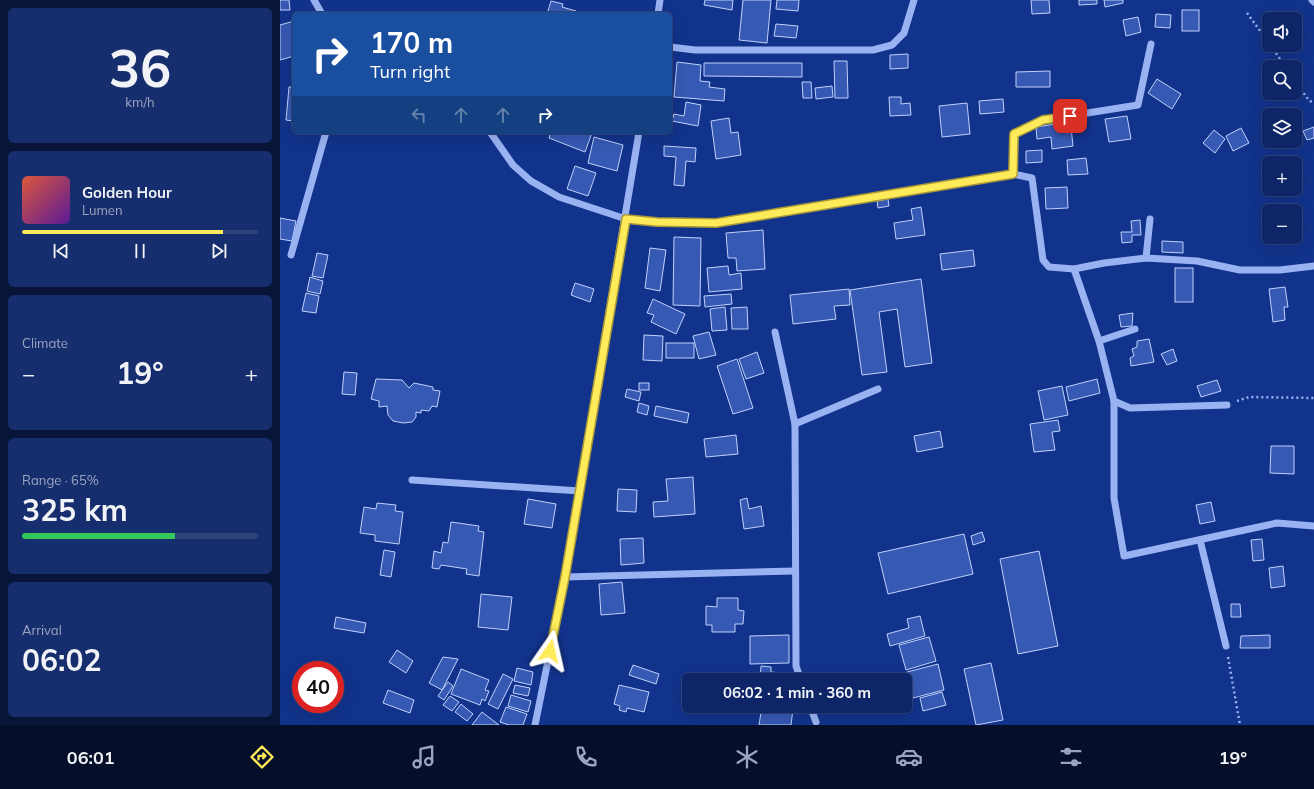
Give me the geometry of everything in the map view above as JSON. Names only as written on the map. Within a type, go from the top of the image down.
[{"type":"street","points":[[314,0],[321,12]]},
{"type":"street","points":[[658,12],[660,0]]},
{"type":"street","points":[[672,47],[695,50],[873,50],[892,45],[904,32],[915,0]]},
{"type":"street","points":[[1013,174],[1014,134],[1043,120],[1138,105],[1151,44]]},
{"type":"street","points":[[291,255],[320,146],[325,134]]},
{"type":"street","points":[[491,134],[513,165],[531,181],[560,197],[626,219],[657,222],[716,223],[1013,174],[1032,178],[1043,260],[1049,267],[1074,269],[1104,263],[1146,258],[1197,261],[1240,270],[1280,270],[1314,266]]},
{"type":"street","points":[[536,725],[565,577],[640,134]]},
{"type":"street","points":[[1146,258],[1150,219]]},
{"type":"street","points":[[1074,269],[1098,341],[1114,401],[1114,498],[1124,556],[1277,523],[1314,526]]},
{"type":"street","points":[[1098,341],[1135,328]]},
{"type":"street","points":[[776,332],[795,424],[796,666],[798,673]]},
{"type":"street","points":[[795,424],[878,389]]},
{"type":"street","points":[[1114,401],[1130,408],[1227,405]]},
{"type":"street","points":[[412,480],[580,491]]},
{"type":"street","points":[[1200,540],[1226,646]]},
{"type":"street","points":[[565,577],[795,571]]},
{"type":"street","points":[[813,713],[816,722]]},
{"type":"path","points":[[1247,13],[1262,33]]},
{"type":"path","points":[[1302,91],[1308,100],[1314,104]]},
{"type":"path","points":[[1227,405],[1249,397],[1314,398]]},
{"type":"path","points":[[1226,646],[1240,725]]},
{"type":"building","points":[[280,0],[289,0],[290,10],[280,10]]},
{"type":"building","points":[[705,0],[733,0],[732,10],[704,5]]},
{"type":"building","points":[[743,0],[771,0],[767,43],[739,40]]},
{"type":"building","points":[[777,0],[799,0],[798,11],[776,9]]},
{"type":"building","points":[[1031,0],[1049,0],[1050,13],[1032,14]]},
{"type":"building","points":[[1079,0],[1097,0],[1097,4],[1079,5]]},
{"type":"building","points":[[1104,0],[1123,0],[1123,3],[1105,7]]},
{"type":"building","points":[[551,1],[563,4],[562,7],[576,11],[576,12],[548,12]]},
{"type":"building","points":[[1182,10],[1199,10],[1199,31],[1182,31]]},
{"type":"building","points":[[1156,14],[1171,15],[1170,28],[1155,27]]},
{"type":"building","points":[[1138,17],[1141,32],[1126,36],[1123,20]]},
{"type":"building","points":[[292,22],[292,57],[280,60],[280,25]]},
{"type":"building","points":[[776,24],[798,26],[796,38],[774,36]]},
{"type":"building","points":[[908,54],[908,68],[890,69],[890,55]]},
{"type":"building","points":[[834,61],[847,61],[848,98],[835,98]]},
{"type":"building","points":[[677,62],[701,65],[700,81],[710,82],[709,87],[725,89],[724,101],[674,97]]},
{"type":"building","points":[[704,63],[802,63],[802,77],[704,76]]},
{"type":"building","points":[[1050,71],[1050,87],[1016,87],[1016,72]]},
{"type":"building","points":[[1157,79],[1181,94],[1172,109],[1148,93]]},
{"type":"building","points":[[802,82],[811,82],[812,98],[803,98]]},
{"type":"building","points":[[832,86],[833,97],[816,99],[815,88]]},
{"type":"building","points":[[289,87],[292,87],[292,121],[286,120]]},
{"type":"building","points":[[889,97],[901,97],[901,104],[910,103],[911,115],[890,116]]},
{"type":"building","points":[[1003,99],[1004,112],[980,114],[979,101]]},
{"type":"building","points":[[686,102],[701,105],[698,126],[672,121],[674,114],[684,116]]},
{"type":"building","points":[[967,103],[970,134],[942,137],[939,106]]},
{"type":"building","points":[[1127,116],[1131,139],[1109,142],[1105,119]]},
{"type":"building","points":[[729,118],[731,133],[738,132],[741,155],[716,159],[711,121]]},
{"type":"building","points":[[1056,124],[1059,129],[1071,127],[1073,146],[1052,149],[1051,137],[1037,139],[1036,127]]},
{"type":"building","points":[[1314,127],[1314,138],[1307,140],[1303,131]]},
{"type":"building","points":[[1241,128],[1249,143],[1233,151],[1226,136]]},
{"type":"building","points":[[1214,130],[1225,139],[1215,153],[1203,143]]},
{"type":"building","points":[[550,134],[592,134],[585,152],[549,138]]},
{"type":"building","points":[[594,137],[623,145],[617,171],[588,163]]},
{"type":"building","points":[[664,146],[696,148],[695,162],[686,161],[684,186],[674,185],[676,157],[664,156]]},
{"type":"building","points":[[1042,150],[1042,162],[1026,163],[1026,151]]},
{"type":"building","points":[[1086,158],[1088,174],[1068,175],[1067,160]]},
{"type":"building","points":[[575,166],[596,173],[588,196],[567,189]]},
{"type":"building","points":[[1067,187],[1068,208],[1046,209],[1045,188]]},
{"type":"building","points":[[888,199],[889,206],[878,208],[877,201]]},
{"type":"building","points":[[921,207],[925,235],[896,239],[894,223],[913,220],[911,209]]},
{"type":"building","points":[[280,218],[296,221],[292,241],[280,239]]},
{"type":"building","points":[[1140,220],[1141,235],[1132,235],[1132,242],[1122,243],[1121,232],[1132,232],[1131,221]]},
{"type":"building","points":[[763,230],[765,269],[737,271],[736,258],[728,258],[726,233]]},
{"type":"building","points":[[674,237],[701,238],[700,306],[673,305]]},
{"type":"building","points":[[1162,241],[1183,242],[1183,253],[1162,252]]},
{"type":"building","points":[[650,248],[666,250],[660,291],[645,288]]},
{"type":"building","points":[[973,250],[975,266],[942,270],[940,254]]},
{"type":"building","points":[[317,253],[328,255],[323,278],[312,276]]},
{"type":"building","points":[[728,266],[729,275],[741,273],[742,289],[709,292],[707,268]]},
{"type":"building","points":[[1175,268],[1193,268],[1193,302],[1175,302]]},
{"type":"building","points":[[310,277],[323,281],[320,294],[307,291]]},
{"type":"building","points":[[921,279],[932,363],[905,367],[897,309],[879,312],[887,372],[862,375],[850,290]]},
{"type":"building","points":[[575,283],[594,289],[590,302],[571,295]]},
{"type":"building","points":[[1285,287],[1288,307],[1284,307],[1285,320],[1273,322],[1269,289]]},
{"type":"building","points":[[849,289],[850,305],[834,306],[836,319],[793,324],[790,295]]},
{"type":"building","points":[[306,293],[319,296],[316,313],[302,311]]},
{"type":"building","points":[[731,294],[732,304],[705,307],[704,296]]},
{"type":"building","points":[[653,299],[685,314],[676,334],[651,322],[654,315],[647,313]]},
{"type":"building","points":[[725,307],[727,330],[712,331],[710,309]]},
{"type":"building","points":[[747,307],[748,329],[732,329],[731,308]]},
{"type":"building","points":[[1133,313],[1132,326],[1121,327],[1119,315]]},
{"type":"building","points":[[709,332],[716,355],[699,359],[693,336]]},
{"type":"building","points":[[644,335],[663,336],[662,361],[643,360]]},
{"type":"building","points":[[1149,339],[1154,362],[1131,366],[1130,358],[1134,356],[1132,349],[1137,347],[1137,341]]},
{"type":"building","points":[[666,343],[694,343],[694,358],[666,358]]},
{"type":"building","points":[[1173,349],[1177,361],[1167,365],[1161,354]]},
{"type":"building","points":[[757,352],[764,373],[746,379],[739,359]]},
{"type":"building","points":[[737,359],[753,408],[733,414],[717,366]]},
{"type":"building","points":[[344,372],[357,373],[355,395],[342,394]]},
{"type":"building","points":[[376,379],[402,380],[409,388],[414,383],[433,387],[433,390],[440,391],[437,407],[432,406],[429,411],[421,410],[421,413],[416,412],[416,417],[412,422],[403,423],[393,421],[388,415],[387,406],[379,407],[379,401],[371,399]]},
{"type":"building","points":[[1097,379],[1100,393],[1069,401],[1066,387]]},
{"type":"building","points":[[1217,380],[1221,391],[1201,397],[1197,386]]},
{"type":"building","points":[[639,383],[649,383],[649,390],[639,390]]},
{"type":"building","points":[[1062,386],[1068,415],[1044,420],[1038,391]]},
{"type":"building","points":[[627,389],[641,392],[639,401],[625,397]]},
{"type":"building","points":[[639,403],[649,406],[647,415],[637,412]]},
{"type":"building","points":[[656,406],[689,413],[687,423],[654,416]]},
{"type":"building","points":[[1058,420],[1060,431],[1052,432],[1055,450],[1034,452],[1030,424]]},
{"type":"building","points":[[940,431],[943,447],[917,452],[914,436]]},
{"type":"building","points":[[736,435],[738,454],[706,457],[704,439]]},
{"type":"building","points":[[1271,446],[1294,446],[1294,474],[1270,473]]},
{"type":"building","points":[[693,477],[695,514],[654,517],[653,502],[668,501],[666,479]]},
{"type":"building","points":[[618,489],[637,490],[636,512],[617,511]]},
{"type":"building","points":[[747,498],[749,509],[761,506],[764,526],[744,529],[740,500]]},
{"type":"building","points":[[528,499],[556,504],[552,528],[524,524]]},
{"type":"building","points":[[1211,502],[1215,521],[1200,524],[1196,505]]},
{"type":"building","points":[[377,503],[396,505],[395,511],[403,512],[399,544],[375,541],[375,535],[360,533],[364,507],[376,509]]},
{"type":"building","points":[[451,522],[479,526],[478,531],[484,532],[479,576],[466,574],[467,569],[441,565],[439,569],[432,568],[434,551],[441,553],[443,542],[448,543]]},
{"type":"building","points":[[982,532],[985,541],[973,545],[971,536]]},
{"type":"building","points":[[964,534],[973,574],[888,594],[878,553]]},
{"type":"building","points":[[643,538],[644,563],[621,565],[620,539]]},
{"type":"building","points":[[1262,539],[1264,560],[1253,561],[1251,540]]},
{"type":"building","points":[[384,550],[395,552],[391,577],[380,575]]},
{"type":"building","points":[[1039,551],[1058,646],[1018,654],[1000,559]]},
{"type":"building","points":[[1283,566],[1285,586],[1271,588],[1269,568]]},
{"type":"building","points":[[622,582],[625,613],[601,615],[599,584]]},
{"type":"building","points":[[481,594],[512,597],[508,630],[478,627]]},
{"type":"building","points":[[717,598],[738,598],[738,610],[744,611],[743,624],[735,624],[735,632],[712,632],[712,625],[706,625],[706,606],[717,607]]},
{"type":"building","points":[[1231,604],[1240,604],[1241,617],[1231,617]]},
{"type":"building","points":[[920,616],[925,636],[890,646],[887,634],[909,628],[907,619]]},
{"type":"building","points":[[336,617],[366,623],[364,633],[334,628]]},
{"type":"building","points":[[789,635],[789,663],[750,664],[750,636]]},
{"type":"building","points":[[1270,635],[1270,648],[1240,648],[1241,636]]},
{"type":"building","points":[[929,637],[936,661],[906,670],[899,645]]},
{"type":"building","points":[[397,650],[413,661],[406,673],[389,662]]},
{"type":"building","points":[[443,657],[458,659],[442,690],[429,683]]},
{"type":"building","points":[[991,663],[1003,720],[976,725],[964,669]]},
{"type":"building","points":[[938,664],[944,690],[913,698],[912,673],[907,672]]},
{"type":"building","points":[[633,665],[659,674],[656,684],[629,675]]},
{"type":"building","points":[[761,666],[771,667],[771,672],[782,673],[760,673]]},
{"type":"building","points":[[517,668],[533,672],[531,685],[514,681]]},
{"type":"building","points":[[461,669],[489,680],[485,690],[489,691],[485,701],[482,699],[480,705],[451,694]]},
{"type":"building","points":[[503,674],[513,679],[498,709],[488,704]]},
{"type":"building","points":[[448,682],[453,686],[444,700],[438,696]]},
{"type":"building","points":[[515,685],[530,688],[528,696],[513,693]]},
{"type":"building","points":[[619,685],[649,692],[644,712],[627,708],[626,712],[619,710],[620,706],[614,704]]},
{"type":"building","points":[[388,690],[414,700],[410,713],[383,703]]},
{"type":"building","points":[[942,692],[946,705],[923,711],[920,698]]},
{"type":"building","points":[[511,695],[531,701],[528,712],[508,706]]},
{"type":"building","points":[[450,696],[459,702],[452,711],[443,705]]},
{"type":"building","points":[[461,704],[473,714],[467,721],[455,712]]},
{"type":"building","points":[[506,707],[527,714],[523,725],[509,725],[500,722]]},
{"type":"building","points":[[482,712],[499,725],[472,725]]},
{"type":"building","points":[[761,713],[792,713],[791,725],[759,725]]},
{"type":"route","points":[[550,651],[565,577],[626,219],[657,222],[716,223],[1013,174],[1014,134],[1043,120],[1070,116]]}]
